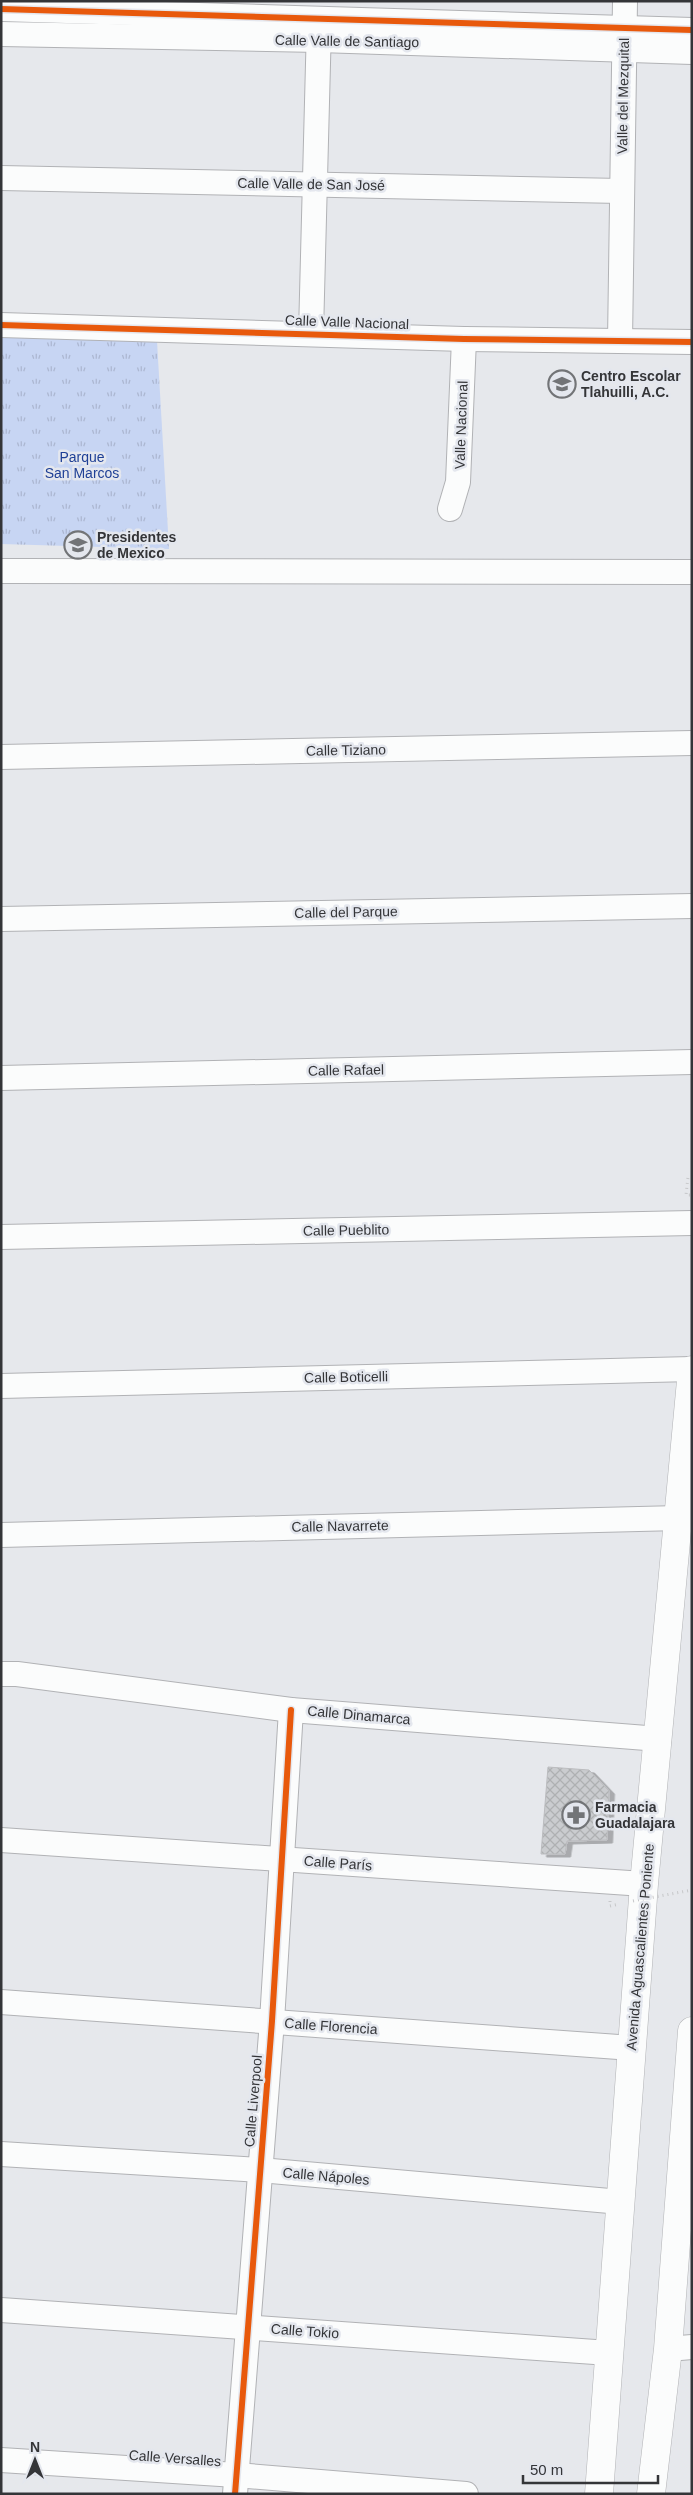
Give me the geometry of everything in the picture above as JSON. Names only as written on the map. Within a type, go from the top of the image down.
[{"type":"main road","name":"Avenida Aguascalientes Poniente","points":[[599,2494],[632,2048],[638,1893],[659,1740],[692,1369]]},
{"type":"main road","points":[[651,2494],[680,2348],[691,2038]]},
{"type":"street","name":"Valle del Mezquital","points":[[621,191],[625,1]]},
{"type":"street","name":"Calle Valle de Santiago","points":[[1,9],[320,20],[624,39],[692,52]]},
{"type":"street","name":"Calle Valle de Santiago","points":[[1,34],[320,20]]},
{"type":"street","points":[[311,333],[320,20]]},
{"type":"street","name":"Calle Valle de Santiago","points":[[624,39],[692,30]]},
{"type":"street","name":"Calle Valle de San José","points":[[1,178],[621,191]]},
{"type":"street","points":[[620,341],[621,191]]},
{"type":"street","name":"Calle Valle Nacional","points":[[1,325],[464,338],[692,342]]},
{"type":"street","name":"Valle Nacional","points":[[450,509],[458,482],[464,338]]},
{"type":"street","points":[[1,571],[692,572]]},
{"type":"street","name":"Calle Tiziano","points":[[1,757],[692,743]]},
{"type":"street","name":"Calle del Parque","points":[[1,919],[692,906]]},
{"type":"street","name":"Calle Rafael","points":[[1,1078],[692,1062]]},
{"type":"street","name":"Calle Pueblito","points":[[1,1237],[692,1223]]},
{"type":"street","name":"Calle Boticelli","points":[[1,1386],[692,1369]]},
{"type":"street","name":"Calle Navarrete","points":[[1,1535],[679,1518]]},
{"type":"street","name":"Calle Dinamarca","points":[[1,1674],[291,1710],[659,1740]]},
{"type":"street","name":"Calle Liverpool","points":[[236,2484],[246,2327],[272,2021],[280,1859],[291,1710]]},
{"type":"street","name":"Calle París","points":[[1,1840],[280,1859],[638,1893]]},
{"type":"street","name":"Calle Florencia","points":[[1,2002],[632,2048]]},
{"type":"street","name":"Calle Nápoles","points":[[1,2154],[260,2170],[620,2202]]},
{"type":"street","name":"Calle Tokio","points":[[1,2310],[609,2354]]},
{"type":"street","name":"Calle Versalles","points":[[1,2460],[236,2484],[466,2494]]},
{"type":"path","points":[[690,1177],[686,1195],[692,1195]]},
{"type":"path","points":[[638,1893],[692,1890]]},
{"type":"green space","name":"Parque San Marcos","points":[[1,336],[157,341],[169,549],[1,544]]},
{"type":"building","name":"Farmacia Guadalajara","points":[[548,1767],[589,1770],[609,1791],[607,1840],[567,1841],[565,1854],[541,1854]]},
{"type":"cycle path","points":[[1,9],[692,30]]},
{"type":"cycle path","points":[[1,325],[464,339],[692,342]]},
{"type":"cycle path","points":[[235,2494],[272,2021],[291,1710]]},
{"type":"place","name":"Centro Escolar Tlahuilli, A.C.","points":[[562,384]]},
{"type":"place","name":"Presidentes de Mexico","points":[[78,545]]},
{"type":"place","name":"Farmacia Guadalajara","points":[[576,1815]]}]
